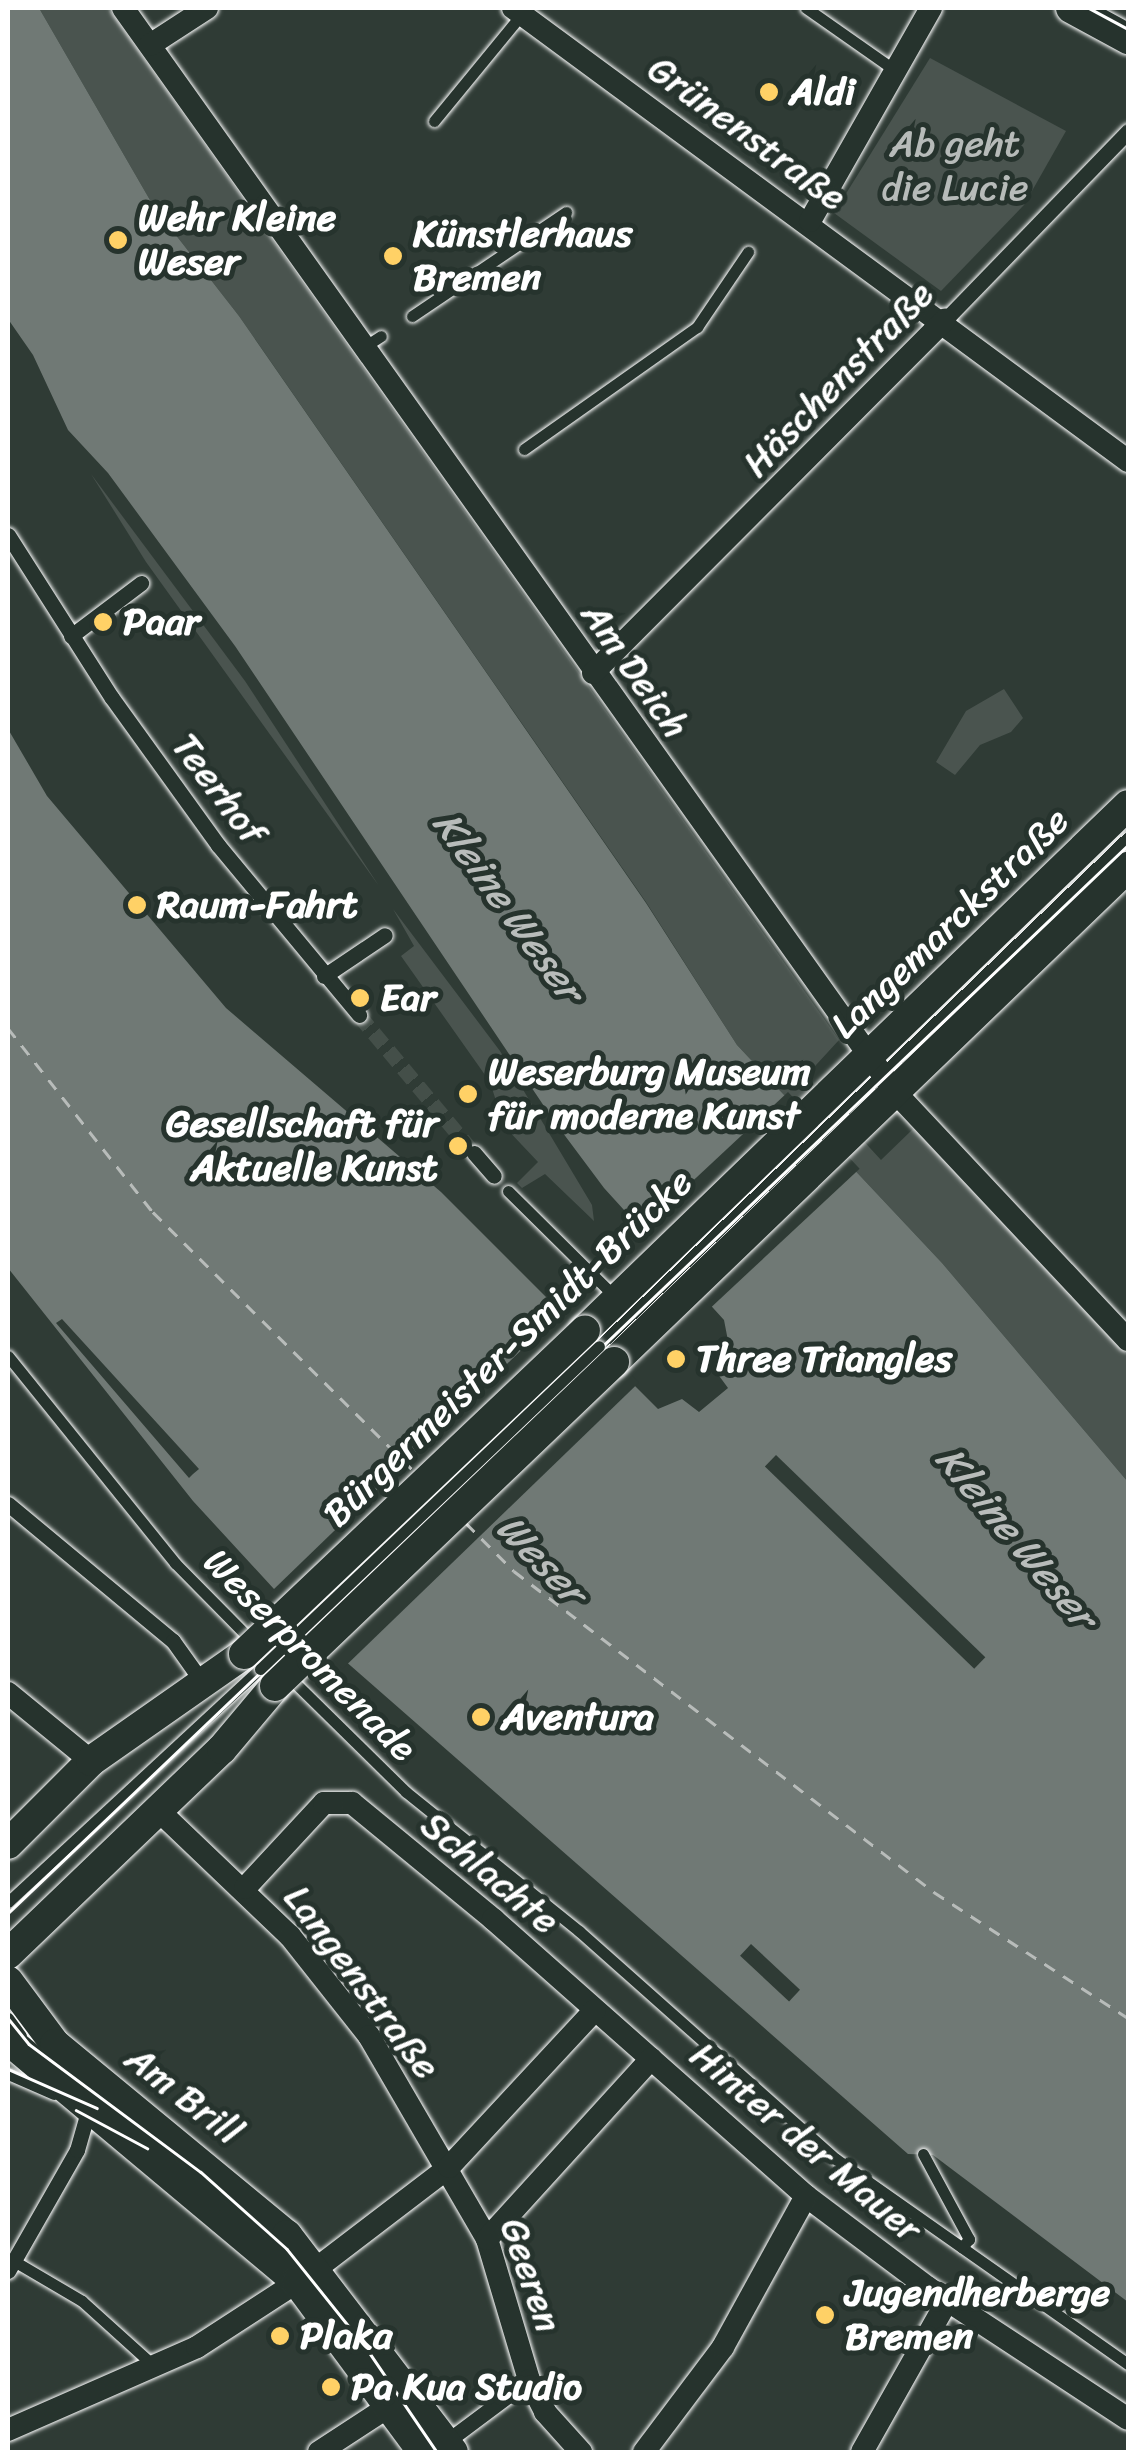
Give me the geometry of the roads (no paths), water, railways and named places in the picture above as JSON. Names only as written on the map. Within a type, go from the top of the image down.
[{"type":"main road","points":[[1070,8],[1128,39]]},
{"type":"main road","name":"Langemarckstraße","points":[[842,1115],[1128,805]]},
{"type":"main road","name":"Langemarckstraße","points":[[842,1115],[883,1074],[1128,868]]},
{"type":"main road","name":"Bürgermeister-Smidt-Brücke","points":[[260,1670],[842,1115]]},
{"type":"main road","name":"Bürgermeister-Smidt-Brücke","points":[[260,1670],[599,1346],[617,1299],[674,1273],[842,1115]]},
{"type":"main road","points":[[8,1844],[91,1761],[203,1683],[260,1670]]},
{"type":"main road","points":[[8,1954],[159,1812],[260,1670]]},
{"type":"main road","name":"Am Brill","points":[[8,1980],[54,2044],[233,2184],[287,2242],[307,2275]]},
{"type":"main road","name":"Am Brill","points":[[8,2040],[89,2108],[307,2275]]},
{"type":"main road","points":[[307,2275],[390,2405],[440,2450]]},
{"type":"main road","points":[[307,2275],[440,2450]]},
{"type":"street","name":"Am Deich","points":[[123,8],[372,342],[473,485],[593,673],[883,1074],[1128,1340]]},
{"type":"street","points":[[150,45],[207,8]]},
{"type":"street","points":[[810,220],[931,8]]},
{"type":"street","name":"Grünenstraße","points":[[518,11],[778,207],[810,220],[1128,462]]},
{"type":"street","name":"Häschenstraße","points":[[593,673],[844,426],[1128,131]]},
{"type":"street","name":"Teerhof","points":[[8,535],[71,636],[218,845],[358,1014]]},
{"type":"street","points":[[71,636],[141,583]]},
{"type":"street","points":[[324,976],[384,934]]},
{"type":"street","points":[[474,1154],[494,1176]]},
{"type":"street","points":[[8,1504],[173,1641],[203,1683]]},
{"type":"street","points":[[8,1693],[91,1761]]},
{"type":"street","name":"Schlachte","points":[[246,1888],[324,1803],[352,1803],[595,2010]]},
{"type":"street","name":"Langenstraße","points":[[159,1812],[246,1888],[368,2036],[450,2167]]},
{"type":"street","points":[[8,2430],[155,2367],[307,2275],[450,2167],[595,2010]]},
{"type":"street","name":"Hinter der Mauer","points":[[595,2010],[806,2196],[947,2301],[1128,2418]]},
{"type":"street","points":[[487,2238],[651,2059]]},
{"type":"street","points":[[10,2266],[77,2150],[89,2108]]},
{"type":"street","name":"Geeren","points":[[450,2167],[487,2238],[529,2380],[580,2452]]},
{"type":"street","points":[[644,2452],[724,2348],[806,2196]]},
{"type":"street","points":[[862,2452],[947,2301]]},
{"type":"street","points":[[440,2450],[529,2380]]},
{"type":"street","points":[[319,2452],[390,2405]]},
{"type":"lane","points":[[806,8],[896,71]]},
{"type":"lane","points":[[1100,8],[1128,23]]},
{"type":"lane","points":[[434,120],[518,11]]},
{"type":"lane","points":[[412,316],[566,212]]},
{"type":"lane","points":[[524,449],[697,327],[748,252]]},
{"type":"lane","points":[[883,1074],[1128,837]]},
{"type":"lane","points":[[508,1192],[617,1299]]},
{"type":"lane","name":"Weserpromenade","points":[[8,1356],[175,1564],[406,1792],[578,1932],[836,2159],[1128,2364]]},
{"type":"lane","points":[[8,1902],[260,1670]]},
{"type":"lane","points":[[8,2018],[40,2054],[184,2159],[287,2242],[440,2450]]},
{"type":"lane","points":[[8,2074],[89,2108],[184,2159]]},
{"type":"lane","points":[[923,2154],[969,2239],[962,2247]]},
{"type":"lane","points":[[10,2266],[82,2302],[155,2367]]},
{"type":"water","points":[[8,8],[39,8],[154,207],[239,316],[646,903],[737,1045],[942,1263],[1128,1482],[1128,2302],[933,2155],[908,2154],[319,1638],[193,1501],[8,1268],[8,729],[47,796],[226,1008],[441,1192],[658,1409],[682,1399],[699,1412],[728,1388],[717,1373],[729,1346],[724,1320],[604,1188],[554,1121],[235,646],[108,473],[68,430],[33,355],[8,319]]},
{"type":"tunnel","points":[[359,1015],[474,1153]]},
{"type":"tram line","points":[[1089,8],[1128,29]]},
{"type":"tram line","points":[[8,1913],[1128,845]]},
{"type":"tram line","points":[[8,2018],[29,2044],[201,2172],[287,2249],[367,2349],[437,2452]]},
{"type":"tram line","points":[[8,2069],[97,2108]]},
{"type":"tram line","points":[[76,2110],[147,2148]]},
{"type":"place","name":"Aldi","points":[[769,92]]},
{"type":"place","name":"Wehr Kleine Weser","points":[[118,240]]},
{"type":"place","name":"Künstlerhaus Bremen","points":[[393,256]]},
{"type":"place","name":"Paar","points":[[103,622]]},
{"type":"place","name":"Raum-Fahrt","points":[[137,905]]},
{"type":"place","name":"Ear","points":[[360,998]]},
{"type":"place","name":"Weserburg Museum für moderne Kunst","points":[[468,1094]]},
{"type":"place","name":"Gesellschaft für Aktuelle Kunst","points":[[458,1146]]},
{"type":"place","name":"Three Triangles","points":[[676,1359]]},
{"type":"place","name":"Aventura","points":[[481,1717]]},
{"type":"place","name":"Jugendherberge Bremen","points":[[825,2315]]},
{"type":"place","name":"Plaka","points":[[280,2336]]},
{"type":"place","name":"Pa Kua Studio","points":[[331,2387]]},
{"type":"park label","name":"Ab geht die Lucie","points":[[955,166]]},
{"type":"water label","name":"Kleine Weser","points":[[508,906]]},
{"type":"water label","name":"Kleine Weser","points":[[1016,1537]]},
{"type":"water label","name":"Weser","points":[[541,1559]]}]
